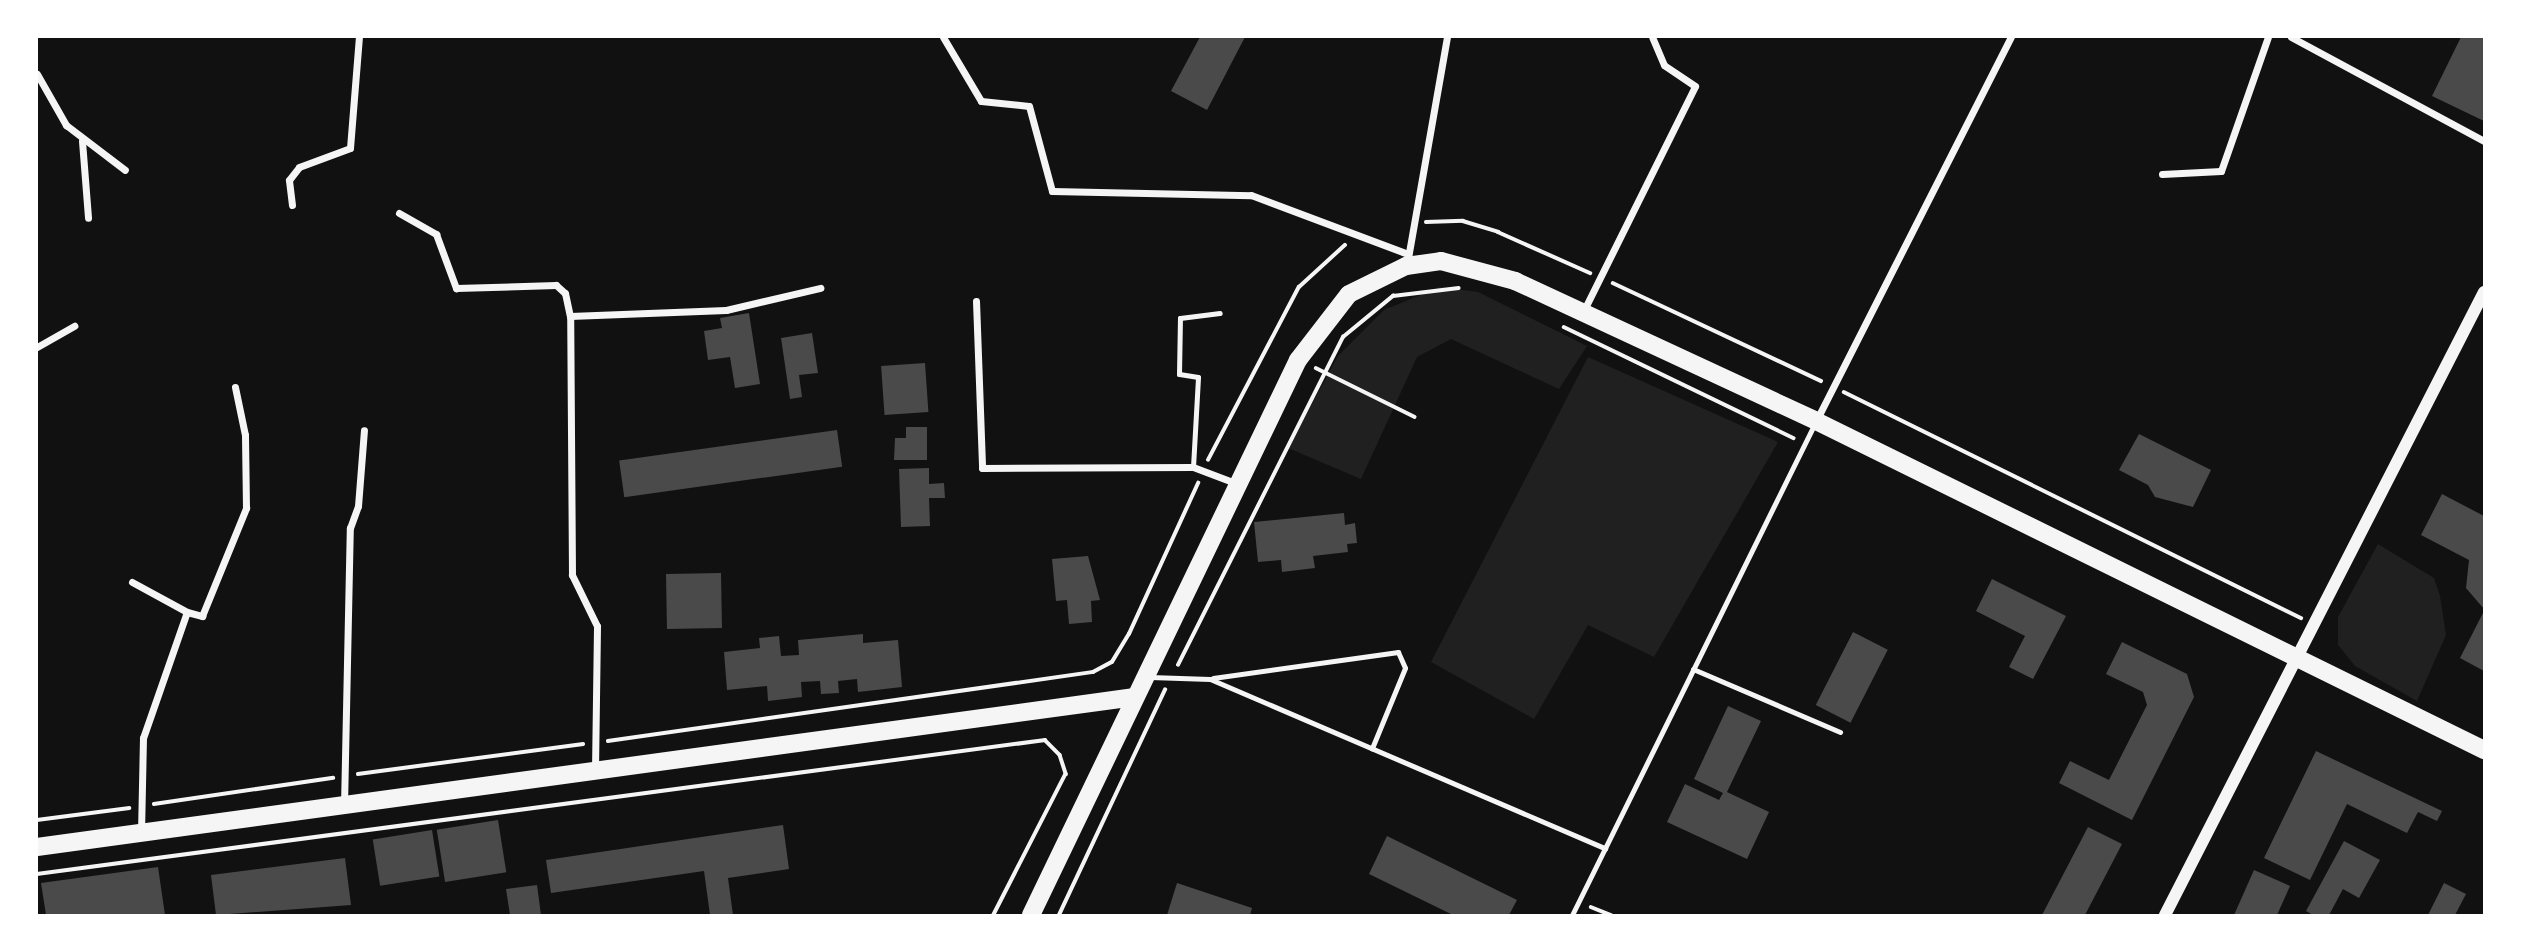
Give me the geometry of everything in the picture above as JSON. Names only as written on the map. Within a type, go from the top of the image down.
[{"type":"main road","points":[[1031,915],[1298,360],[1349,294],[1407,260],[1441,261],[1479,269],[1583,313],[1816,421],[2484,750]]},
{"type":"main road","points":[[37,847],[1135,697]]},
{"type":"street","points":[[292,205],[289,180],[299,167],[350,148],[359,37]]},
{"type":"street","points":[[943,37],[981,101],[1029,106],[1052,191],[1251,195],[1407,260],[1447,37]]},
{"type":"street","points":[[1583,313],[1695,86],[1664,65],[1652,37]]},
{"type":"street","points":[[1816,421],[2011,37]]},
{"type":"street","points":[[2162,174],[2221,171],[2268,37]]},
{"type":"street","points":[[2291,37],[2484,141]]},
{"type":"street","points":[[37,74],[82,141],[125,170]]},
{"type":"street","points":[[82,141],[88,218]]},
{"type":"street","points":[[399,214],[436,234],[456,288],[556,285],[565,293],[570,316],[572,575],[597,626],[595,771]]},
{"type":"street","points":[[570,316],[726,310],[820,288]]},
{"type":"street","points":[[2165,915],[2484,292]]},
{"type":"street","points":[[976,301],[982,468],[1193,467],[1238,484]]},
{"type":"street","points":[[37,347],[74,326]]},
{"type":"street","points":[[132,582],[187,612],[202,616],[246,508],[245,435],[235,387]]},
{"type":"street","points":[[344,806],[350,528],[358,506],[364,429]]},
{"type":"street","points":[[141,834],[143,738],[187,612]]},
{"type":"lane","points":[[1193,467],[1198,377],[1179,374],[1180,318],[1220,313]]},
{"type":"lane","points":[[1572,915],[1816,421]]},
{"type":"lane","points":[[1146,677],[1210,679],[1398,652],[1405,668],[1372,748]]},
{"type":"lane","points":[[1693,669],[1840,732]]},
{"type":"lane","points":[[1210,679],[1605,848]]},
{"type":"path","points":[[1059,915],[1171,679],[1323,371],[1343,337],[1393,296],[1424,288],[1466,289]]},
{"type":"path","points":[[1552,321],[1805,444]]},
{"type":"path","points":[[1298,360],[1415,416]]},
{"type":"path","points":[[37,874],[1045,740],[1060,755],[1066,774],[994,915]]},
{"type":"path","points":[[1580,902],[1611,915]]},
{"type":"shaded area","points":[[1440,287],[1478,292],[1587,346],[1559,389],[1451,339],[1417,357],[1361,479],[1288,448],[1338,356],[1384,310]]},
{"type":"shaded area","points":[[1588,357],[1778,442],[1654,657],[1588,625],[1534,719],[1431,662]]},
{"type":"shaded area","points":[[2378,544],[2434,578],[2440,596],[2446,635],[2417,701],[2355,666],[2338,645],[2338,617]]},
{"type":"building","points":[[1200,37],[1245,37],[1207,110],[1171,91]]},
{"type":"building","points":[[2461,37],[2484,37],[2484,121],[2432,96]]},
{"type":"building","points":[[749,313],[760,384],[735,388],[730,357],[708,360],[704,331],[722,328],[720,318]]},
{"type":"building","points":[[812,333],[818,373],[799,375],[802,397],[790,399],[781,338]]},
{"type":"building","points":[[925,363],[928,412],[885,415],[881,366]]},
{"type":"building","points":[[906,427],[927,427],[927,460],[894,460],[895,438],[906,438]]},
{"type":"building","points":[[837,430],[842,467],[624,497],[619,461]]},
{"type":"building","points":[[2139,434],[2211,470],[2193,507],[2155,497],[2148,485],[2119,470]]},
{"type":"building","points":[[929,468],[929,484],[944,483],[945,498],[929,498],[930,526],[901,527],[899,469]]},
{"type":"building","points":[[2442,494],[2484,516],[2484,609],[2466,588],[2469,560],[2421,535]]},
{"type":"building","points":[[1344,513],[1345,525],[1355,523],[1357,543],[1347,544],[1348,552],[1313,556],[1315,568],[1282,572],[1281,560],[1258,562],[1254,522]]},
{"type":"building","points":[[1088,556],[1100,600],[1091,601],[1092,622],[1069,624],[1067,600],[1056,601],[1052,559]]},
{"type":"building","points":[[721,573],[722,628],[667,629],[666,574]]},
{"type":"building","points":[[1992,579],[2066,616],[2033,679],[2009,667],[2025,636],[1976,611]]},
{"type":"building","points":[[2484,611],[2484,671],[2460,658]]},
{"type":"building","points":[[1853,632],[1888,650],[1851,723],[1816,705]]},
{"type":"building","points":[[863,634],[863,643],[898,640],[902,687],[858,692],[857,679],[838,681],[839,693],[821,694],[820,681],[801,682],[802,697],[768,701],[767,686],[727,690],[724,652],[760,648],[759,638],[779,636],[781,656],[799,655],[798,640]]},
{"type":"building","points":[[2122,642],[2187,674],[2194,697],[2132,820],[2059,783],[2070,761],[2109,780],[2147,705],[2143,692],[2106,674]]},
{"type":"building","points":[[1728,706],[1761,721],[1727,792],[1769,812],[1747,859],[1667,822],[1685,784],[1719,800],[1723,793],[1694,779]]},
{"type":"building","points":[[2316,751],[2442,811],[2437,821],[2418,812],[2407,833],[2347,804],[2310,880],[2264,858]]},
{"type":"building","points":[[498,820],[506,872],[445,882],[437,830]]},
{"type":"building","points":[[783,825],[789,869],[728,878],[733,915],[710,915],[704,871],[551,893],[546,860]]},
{"type":"building","points":[[2088,827],[2122,844],[2085,915],[2042,915]]},
{"type":"building","points":[[432,830],[439,876],[380,886],[373,839]]},
{"type":"building","points":[[1387,836],[1517,900],[1509,915],[1453,915],[1369,874]]},
{"type":"building","points":[[2344,841],[2380,860],[2359,898],[2343,889],[2329,915],[2313,915],[2306,911]]},
{"type":"building","points":[[345,858],[351,905],[216,915],[211,875]]},
{"type":"building","points":[[158,867],[165,915],[46,915],[41,883]]},
{"type":"building","points":[[2254,870],[2290,886],[2277,915],[2234,915]]},
{"type":"building","points":[[1177,883],[1252,908],[1250,915],[1167,915]]},
{"type":"building","points":[[2444,883],[2466,894],[2455,915],[2428,915]]},
{"type":"building","points":[[537,885],[541,915],[510,915],[506,889]]}]
